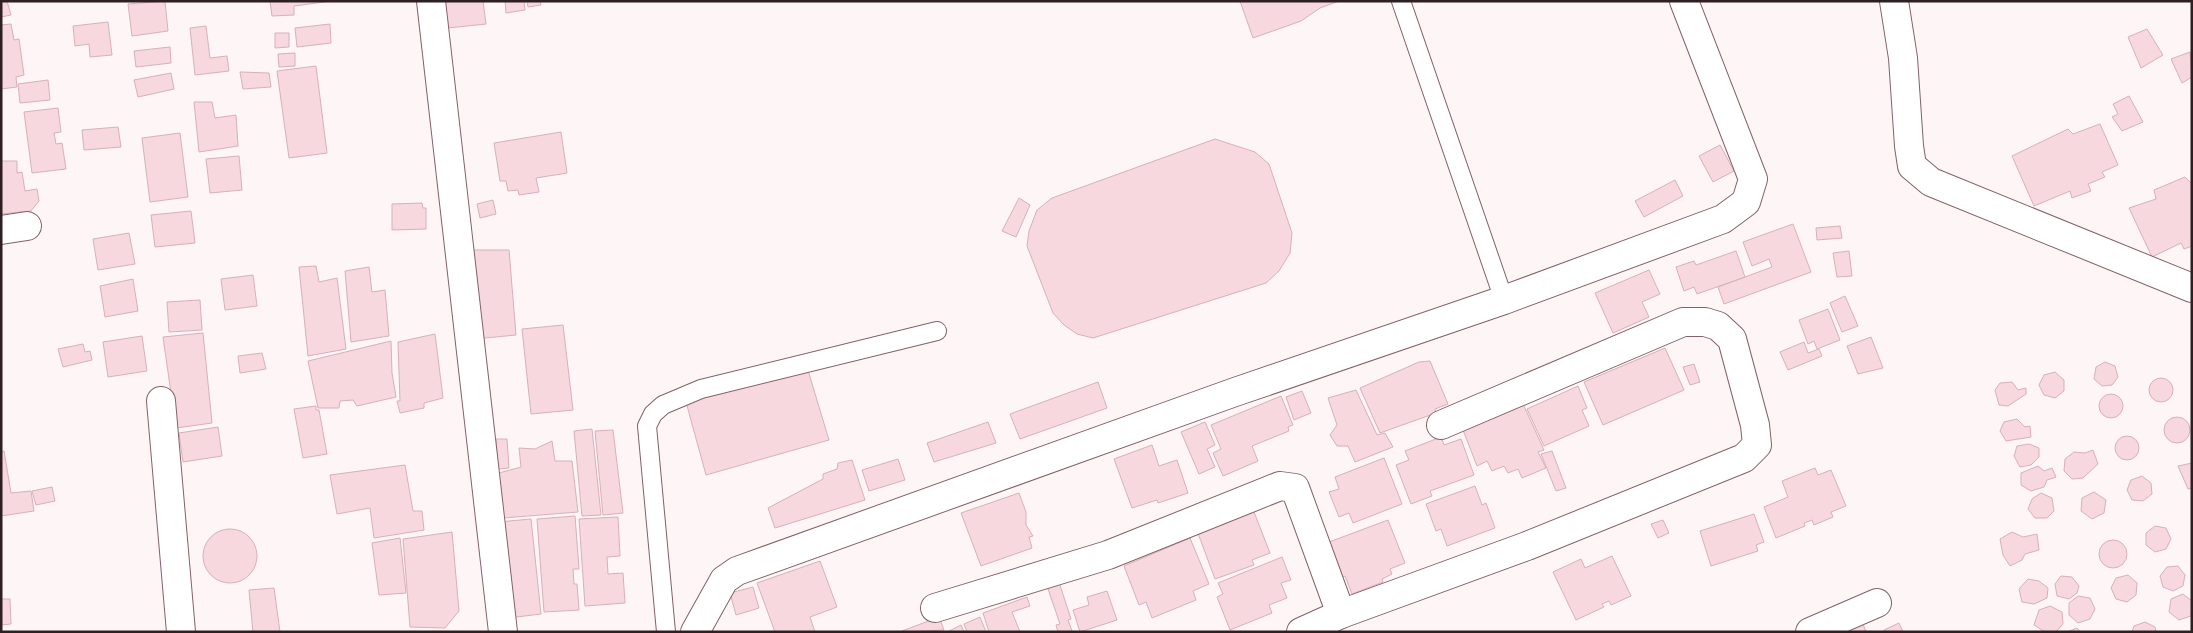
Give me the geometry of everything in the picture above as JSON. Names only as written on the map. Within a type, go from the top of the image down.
[{"type":"street","points":[[430,1],[503,632]]},
{"type":"street","points":[[695,632],[724,580],[737,571],[1235,392],[1504,300],[1724,219],[1746,202],[1753,179],[1684,1]]},
{"type":"street","points":[[1894,1],[1903,58],[1912,166],[1931,182],[2192,288]]},
{"type":"street","points":[[1301,632],[1340,614],[1527,546],[1744,458],[1757,445],[1755,425],[1732,340],[1718,326],[1705,322],[1684,322],[1441,425]]},
{"type":"street","points":[[161,402],[181,632]]},
{"type":"street","points":[[935,608],[1108,555],[1280,486],[1286,486],[1295,488],[1340,614]]},
{"type":"street","points":[[1810,632],[1877,603]]},
{"type":"lane","points":[[1401,1],[1504,300]]},
{"type":"lane","points":[[666,632],[647,426],[653,414],[663,405],[701,389],[936,331]]},
{"type":"building","points":[[1,1],[7,1],[11,15],[1,17]]},
{"type":"building","points":[[165,1],[168,31],[132,36],[128,4]]},
{"type":"building","points":[[270,1],[332,1],[294,6],[294,15],[272,16]]},
{"type":"building","points":[[436,1],[483,1],[486,24],[438,29]]},
{"type":"building","points":[[505,1],[524,1],[525,10],[506,13]]},
{"type":"building","points":[[527,1],[540,1],[541,5],[528,7]]},
{"type":"building","points":[[1240,1],[1339,1],[1320,8],[1301,21],[1253,38]]},
{"type":"building","points":[[108,22],[112,55],[90,57],[89,44],[75,46],[73,26]]},
{"type":"building","points":[[11,24],[14,40],[19,39],[24,75],[16,77],[17,87],[1,89],[1,25]]},
{"type":"building","points":[[330,24],[331,43],[297,47],[295,28]]},
{"type":"building","points":[[206,26],[210,58],[227,56],[229,71],[195,75],[190,28]]},
{"type":"building","points":[[2147,29],[2163,55],[2141,68],[2128,37]]},
{"type":"building","points":[[275,33],[289,33],[289,47],[275,48]]},
{"type":"building","points":[[170,47],[171,63],[136,67],[134,51]]},
{"type":"building","points":[[2190,52],[2192,77],[2182,83],[2171,59]]},
{"type":"building","points":[[295,53],[295,66],[279,67],[278,54]]},
{"type":"building","points":[[316,66],[327,153],[289,158],[277,71]]},
{"type":"building","points":[[240,72],[269,73],[271,87],[243,89]]},
{"type":"building","points":[[171,73],[174,89],[138,97],[134,80]]},
{"type":"building","points":[[48,80],[50,100],[20,103],[18,84]]},
{"type":"building","points":[[2129,96],[2143,122],[2122,131],[2112,117],[2118,114],[2113,104]]},
{"type":"building","points":[[194,102],[212,102],[215,118],[236,115],[238,146],[199,152]]},
{"type":"building","points":[[58,108],[61,132],[54,133],[56,144],[62,143],[66,169],[32,173],[24,112]]},
{"type":"building","points":[[2100,124],[2118,165],[2102,172],[2105,177],[2088,184],[2091,191],[2072,198],[2070,191],[2034,206],[2012,156],[2068,129],[2073,134]]},
{"type":"building","points":[[118,127],[121,147],[84,150],[82,130]]},
{"type":"building","points":[[561,132],[567,173],[536,178],[539,192],[519,195],[518,190],[508,191],[506,181],[500,181],[494,143]]},
{"type":"building","points":[[180,133],[188,197],[150,202],[142,138]]},
{"type":"building","points":[[1215,139],[1255,152],[1269,164],[1292,233],[1290,253],[1279,271],[1266,283],[1093,338],[1077,334],[1064,325],[1053,313],[1027,246],[1029,231],[1037,210],[1052,198]]},
{"type":"building","points":[[1720,145],[1734,171],[1713,182],[1699,156]]},
{"type":"building","points":[[239,156],[242,190],[210,193],[206,159]]},
{"type":"building","points":[[1,161],[17,161],[17,173],[22,172],[25,191],[37,189],[39,201],[31,211],[1,214]]},
{"type":"building","points":[[2185,177],[2192,184],[2192,246],[2184,249],[2181,243],[2152,257],[2129,208],[2156,199],[2154,190]]},
{"type":"building","points":[[1675,180],[1683,196],[1644,217],[1635,201]]},
{"type":"building","points":[[1019,198],[1030,205],[1016,237],[1002,231]]},
{"type":"building","points":[[493,200],[496,214],[480,218],[477,204]]},
{"type":"building","points":[[422,203],[423,208],[426,208],[426,229],[392,230],[392,204]]},
{"type":"building","points":[[191,211],[195,243],[155,247],[151,215]]},
{"type":"building","points":[[1793,224],[1811,272],[1724,304],[1718,287],[1772,267],[1769,259],[1752,266],[1743,242]]},
{"type":"building","points":[[1840,226],[1842,238],[1817,240],[1816,228]]},
{"type":"building","points":[[129,233],[135,264],[98,270],[93,239]]},
{"type":"building","points":[[474,250],[509,250],[516,335],[475,339],[471,265],[475,263]]},
{"type":"building","points":[[1736,251],[1745,277],[1697,294],[1694,287],[1684,291],[1676,267],[1694,261],[1696,265]]},
{"type":"building","points":[[1849,251],[1852,276],[1837,277],[1833,253]]},
{"type":"building","points":[[316,266],[319,282],[337,278],[346,349],[308,356],[299,267]]},
{"type":"building","points":[[369,267],[372,292],[385,290],[389,336],[351,342],[345,271]]},
{"type":"building","points":[[1649,270],[1660,294],[1642,302],[1649,317],[1613,333],[1595,293]]},
{"type":"building","points":[[253,275],[257,306],[225,310],[221,279]]},
{"type":"building","points":[[133,279],[138,311],[105,317],[100,286]]},
{"type":"building","points":[[1845,296],[1858,326],[1842,332],[1830,303]]},
{"type":"building","points":[[200,300],[202,330],[169,332],[167,302]]},
{"type":"building","points":[[1828,309],[1840,340],[1817,349],[1814,341],[1808,344],[1799,320]]},
{"type":"building","points":[[563,325],[573,410],[531,414],[522,329]]},
{"type":"building","points":[[203,333],[212,423],[176,428],[163,337]]},
{"type":"building","points":[[435,334],[443,398],[424,403],[424,408],[400,413],[397,401],[400,401],[398,342]]},
{"type":"building","points":[[142,336],[147,371],[108,377],[103,342]]},
{"type":"building","points":[[1871,337],[1883,368],[1858,374],[1847,346]]},
{"type":"building","points":[[391,341],[392,373],[396,397],[357,406],[353,400],[340,401],[339,408],[318,408],[308,361]]},
{"type":"building","points":[[1804,342],[1808,353],[1819,349],[1822,356],[1788,370],[1780,352]]},
{"type":"building","points":[[83,344],[85,352],[90,351],[92,360],[63,367],[58,349]]},
{"type":"building","points":[[1665,348],[1684,390],[1603,425],[1584,382]]},
{"type":"building","points":[[262,353],[266,369],[240,373],[238,356]]},
{"type":"building","points":[[1430,361],[1448,404],[1435,409],[1436,413],[1380,433],[1360,388],[1419,362]]},
{"type":"building","points":[[2105,362],[2115,366],[2118,377],[2112,385],[2102,386],[2094,379],[2096,367]]},
{"type":"building","points":[[1694,364],[1700,382],[1690,385],[1683,367]]},
{"type":"building","points":[[807,367],[829,440],[706,475],[686,402]]},
{"type":"building","points":[[2055,372],[2064,380],[2064,391],[2055,398],[2044,395],[2039,385],[2044,375]]},
{"type":"building","points":[[2161,378],[2170,381],[2173,390],[2170,399],[2161,402],[2152,399],[2149,390],[2152,381]]},
{"type":"building","points":[[1098,382],[1107,408],[1020,439],[1010,414]]},
{"type":"building","points":[[2012,382],[2018,390],[2026,388],[2026,394],[2008,406],[1999,405],[1995,390],[2000,383]]},
{"type":"building","points":[[1578,386],[1587,408],[1582,410],[1589,426],[1544,446],[1527,409]]},
{"type":"building","points":[[1356,390],[1377,435],[1385,433],[1393,447],[1355,462],[1348,446],[1337,446],[1330,435],[1337,425],[1328,398]]},
{"type":"building","points":[[1302,391],[1311,413],[1294,420],[1286,397]]},
{"type":"building","points":[[2106,394],[2116,394],[2123,401],[2123,411],[2116,418],[2106,418],[2099,411],[2099,401]]},
{"type":"building","points":[[1281,396],[1293,425],[1288,427],[1289,431],[1252,446],[1258,461],[1223,476],[1213,453],[1221,449],[1211,425]]},
{"type":"building","points":[[1523,404],[1544,450],[1538,452],[1546,468],[1522,478],[1518,469],[1508,473],[1504,466],[1492,471],[1487,461],[1477,466],[1463,430]]},
{"type":"building","points":[[316,406],[316,410],[319,410],[327,454],[303,458],[294,409]]},
{"type":"building","points":[[2177,417],[2186,421],[2190,430],[2186,439],[2177,443],[2168,439],[2164,430],[2168,421]]},
{"type":"building","points":[[2017,419],[2025,427],[2030,426],[2031,437],[2006,441],[2000,431],[2004,422]]},
{"type":"building","points":[[988,422],[996,443],[934,462],[927,443]]},
{"type":"building","points":[[1205,422],[1215,445],[1207,449],[1215,467],[1199,474],[1181,432]]},
{"type":"building","points":[[218,427],[222,456],[183,462],[179,433]]},
{"type":"building","points":[[592,429],[601,515],[582,516],[574,431]]},
{"type":"building","points":[[613,430],[623,513],[603,515],[595,431]]},
{"type":"building","points":[[2127,436],[2135,440],[2139,448],[2135,456],[2127,460],[2119,456],[2115,448],[2119,440]]},
{"type":"building","points":[[1441,437],[1444,445],[1461,439],[1474,475],[1430,491],[1432,496],[1411,504],[1396,465],[1409,460],[1405,451]]},
{"type":"building","points":[[496,439],[507,439],[509,468],[498,469]]},
{"type":"building","points":[[552,441],[555,461],[572,461],[578,512],[503,518],[499,473],[521,467],[519,448],[535,449]]},
{"type":"building","points":[[2029,444],[2039,448],[2039,457],[2031,465],[2020,467],[2014,456],[2017,446]]},
{"type":"building","points":[[1152,445],[1159,466],[1177,460],[1188,493],[1158,503],[1157,500],[1132,508],[1114,459]]},
{"type":"building","points":[[2093,450],[2098,464],[2083,478],[2072,479],[2064,471],[2065,459],[2074,452],[2085,453]]},
{"type":"building","points":[[4,451],[11,493],[31,491],[34,511],[1,516],[1,452]]},
{"type":"building","points":[[1552,451],[1566,488],[1556,491],[1541,454]]},
{"type":"building","points":[[1384,458],[1402,504],[1353,523],[1349,513],[1339,517],[1329,492],[1339,489],[1335,477]]},
{"type":"building","points":[[898,459],[905,480],[869,491],[862,470]]},
{"type":"building","points":[[852,460],[865,500],[775,528],[768,508],[823,479],[823,474],[837,469],[838,463]]},
{"type":"building","points":[[2192,463],[2192,488],[2188,489],[2178,466]]},
{"type":"building","points":[[405,465],[413,511],[422,511],[424,530],[374,538],[370,508],[337,514],[330,475]]},
{"type":"building","points":[[2038,466],[2044,471],[2052,468],[2056,477],[2047,480],[2044,487],[2031,491],[2021,485],[2021,473]]},
{"type":"building","points":[[1815,468],[1818,475],[1831,470],[1846,506],[1831,512],[1833,517],[1814,525],[1812,520],[1804,523],[1805,526],[1776,538],[1764,507],[1788,497],[1782,481]]},
{"type":"building","points":[[2142,476],[2151,483],[2152,494],[2143,501],[2132,500],[2127,490],[2131,480]]},
{"type":"building","points":[[1475,486],[1482,505],[1486,503],[1495,528],[1447,546],[1441,529],[1436,531],[1426,504]]},
{"type":"building","points":[[52,487],[55,501],[36,505],[32,491]]},
{"type":"building","points":[[2094,492],[2106,500],[2104,513],[2092,519],[2081,511],[2082,498]]},
{"type":"building","points":[[1019,493],[1026,512],[1026,525],[1033,536],[1029,537],[1032,548],[981,566],[961,513]]},
{"type":"building","points":[[2041,493],[2052,498],[2054,511],[2047,518],[2035,518],[2028,509],[2032,499]]},
{"type":"building","points":[[1254,512],[1270,553],[1252,560],[1254,565],[1215,579],[1196,528],[1222,523]]},
{"type":"building","points":[[1754,514],[1764,542],[1756,545],[1758,551],[1711,566],[1700,531]]},
{"type":"building","points":[[575,516],[579,569],[573,569],[574,584],[577,584],[579,610],[544,612],[537,519]]},
{"type":"building","points":[[618,517],[620,556],[607,557],[608,574],[623,573],[625,603],[585,606],[579,519]]},
{"type":"building","points":[[531,519],[541,614],[508,618],[498,522]]},
{"type":"building","points":[[1388,520],[1405,563],[1390,569],[1392,574],[1382,579],[1383,582],[1352,594],[1345,576],[1334,581],[1321,545]]},
{"type":"building","points":[[1663,520],[1669,533],[1658,538],[1651,524]]},
{"type":"building","points":[[2155,526],[2166,528],[2171,539],[2166,549],[2155,552],[2146,545],[2146,533]]},
{"type":"building","points":[[230,529],[240,531],[249,537],[255,546],[257,556],[255,566],[249,575],[240,581],[230,583],[220,581],[211,575],[205,566],[203,556],[205,546],[211,537],[220,531]]},
{"type":"building","points":[[452,532],[459,611],[445,628],[410,627],[403,539]]},
{"type":"building","points":[[2012,532],[2023,537],[2037,534],[2039,550],[2025,554],[2022,560],[2010,566],[2003,555],[2000,539]]},
{"type":"building","points":[[400,538],[406,593],[379,595],[372,543]]},
{"type":"building","points":[[1190,538],[1209,584],[1193,591],[1196,600],[1152,618],[1146,602],[1139,605],[1124,566]]},
{"type":"building","points":[[2113,540],[2123,544],[2127,554],[2123,564],[2113,568],[2103,564],[2099,554],[2103,544]]},
{"type":"building","points":[[1612,556],[1631,596],[1611,605],[1609,601],[1602,604],[1604,607],[1576,620],[1553,572],[1581,559],[1585,568]]},
{"type":"building","points":[[1282,557],[1291,580],[1281,583],[1287,598],[1269,605],[1272,613],[1230,630],[1217,597],[1223,594],[1218,583]]},
{"type":"building","points":[[820,561],[837,607],[810,617],[815,632],[775,632],[757,583]]},
{"type":"building","points":[[2178,566],[2185,575],[2183,586],[2173,591],[2163,587],[2160,576],[2167,567]]},
{"type":"building","points":[[2128,575],[2137,583],[2136,595],[2127,602],[2116,599],[2111,588],[2116,578]]},
{"type":"building","points":[[2061,576],[2072,577],[2079,586],[2077,593],[2069,599],[2057,596],[2055,584]]},
{"type":"building","points":[[2028,579],[2039,581],[2048,588],[2047,598],[2034,604],[2022,602],[2019,589]]},
{"type":"building","points":[[1059,582],[1071,619],[1068,620],[1072,631],[1070,632],[1058,632],[1056,625],[1060,624],[1047,586]]},
{"type":"building","points":[[753,587],[759,608],[736,615],[730,593]]},
{"type":"building","points":[[274,588],[280,632],[253,632],[249,590]]},
{"type":"building","points":[[1107,591],[1117,620],[1080,632],[1073,610],[1089,605],[1087,597]]},
{"type":"building","points":[[2183,594],[2192,601],[2192,610],[2191,616],[2179,620],[2169,612],[2171,599]]},
{"type":"building","points":[[2078,596],[2090,598],[2095,609],[2090,619],[2078,623],[2069,615],[2069,603]]},
{"type":"building","points":[[1027,597],[1030,606],[1012,612],[1020,632],[989,632],[983,613]]},
{"type":"building","points":[[1,599],[10,599],[11,624],[1,625]]},
{"type":"building","points":[[2050,606],[2062,612],[2063,624],[2056,632],[2045,632],[2034,625],[2039,610]]},
{"type":"building","points":[[939,617],[944,630],[902,632],[902,631]]},
{"type":"building","points":[[980,617],[986,632],[967,632],[964,624]]},
{"type":"building","points":[[1862,621],[1866,632],[1847,632],[1845,627]]},
{"type":"building","points":[[2145,622],[2155,627],[2156,632],[2132,632],[2134,626]]},
{"type":"building","points":[[1899,623],[1903,632],[1885,632],[1884,630]]},
{"type":"building","points":[[961,625],[964,632],[947,632]]},
{"type":"building","points":[[2077,628],[2081,632],[2067,632]]}]
